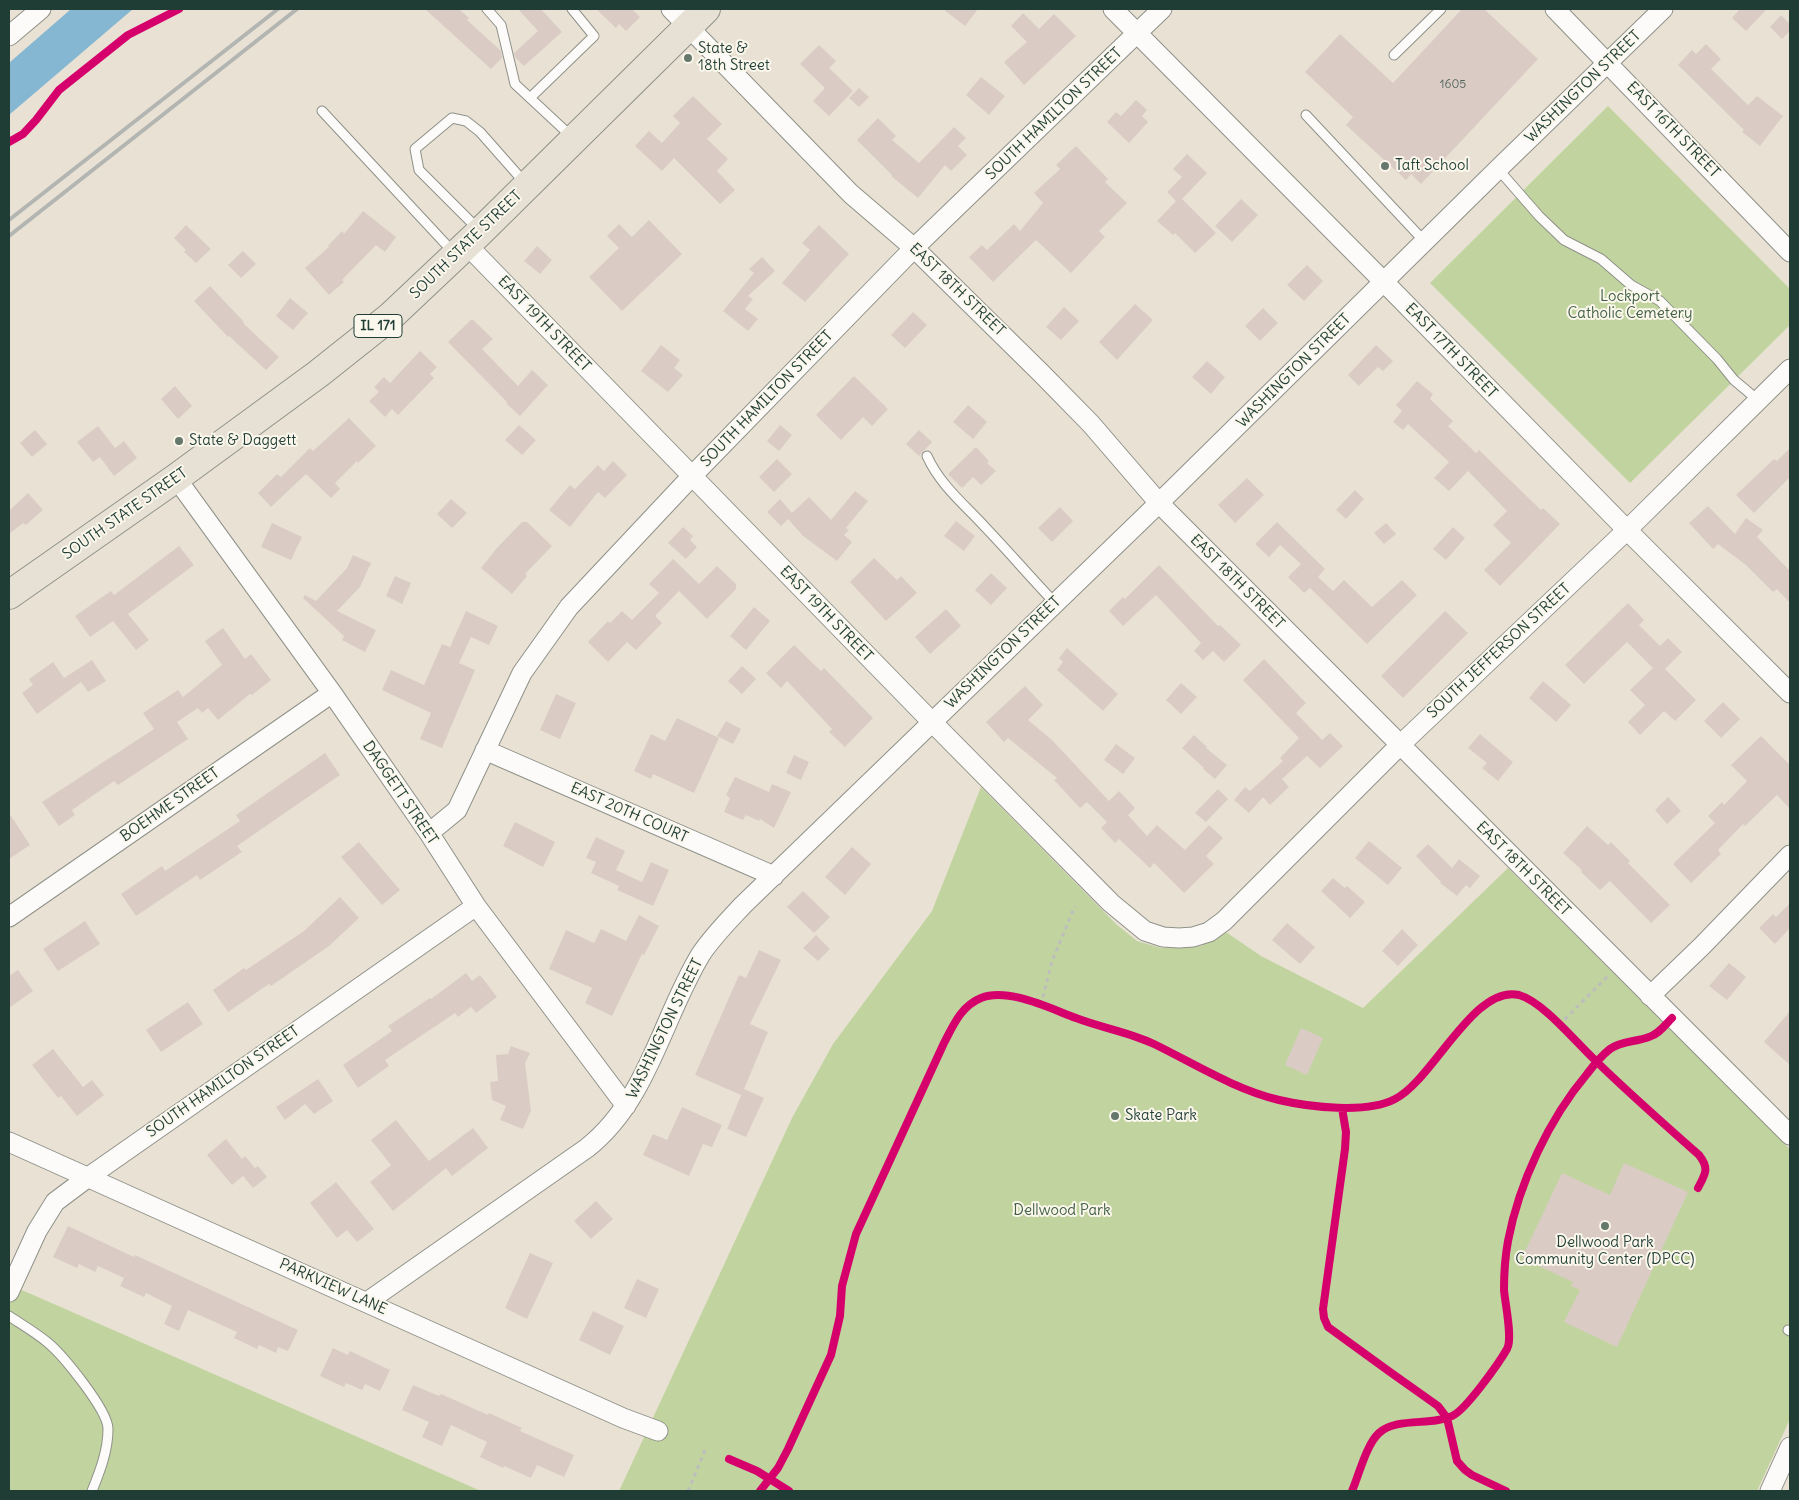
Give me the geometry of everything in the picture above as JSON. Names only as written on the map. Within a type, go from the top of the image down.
[{"type":"main road","name":"SOUTH STATE STREET","points":[[9,596],[176,478],[318,374],[377,327],[468,244],[574,139],[688,14]]},
{"type":"street","points":[[9,36],[41,9]]},
{"type":"street","name":"EAST 17TH STREET","points":[[1113,9],[1790,693]]},
{"type":"street","name":"SOUTH HAMILTON STREET","points":[[429,833],[457,810],[522,673],[568,607],[692,476],[914,248],[1162,9]]},
{"type":"street","name":"EAST 16TH STREET","points":[[1555,9],[1790,252]]},
{"type":"street","name":"WASHINGTON STREET","points":[[367,1302],[587,1148],[608,1130],[626,1106],[650,1062],[686,982],[702,953],[743,905],[1159,504],[1663,9]]},
{"type":"street","name":"EAST 18TH STREET","points":[[688,14],[851,194],[914,248],[1041,372],[1091,424],[1159,504],[1790,1135]]},
{"type":"street","name":"EAST 19TH STREET","points":[[468,244],[692,476],[1110,902],[1145,931],[1163,937],[1193,937],[1208,932]]},
{"type":"street","name":"SOUTH JEFFERSON STREET","points":[[1208,932],[1224,921],[1400,746],[1627,530],[1790,370]]},
{"type":"street","name":"DAGGETT STREET","points":[[176,478],[332,693],[429,833],[476,906],[626,1106]]},
{"type":"street","name":"BOEHME STREET","points":[[9,917],[332,693]]},
{"type":"street","name":"EAST 20TH COURT","points":[[484,750],[774,876]]},
{"type":"street","points":[[1650,996],[1702,946],[1790,855]]},
{"type":"street","name":"SOUTH HAMILTON STREET","points":[[9,1292],[37,1231],[55,1202],[476,906]]},
{"type":"street","name":"PARKVIEW LANE","points":[[9,1142],[623,1418],[658,1431]]},
{"type":"street","points":[[1770,1491],[1790,1447]]},
{"type":"lane","points":[[487,9],[501,25],[515,84],[574,139]]},
{"type":"lane","points":[[530,98],[594,36],[572,9]]},
{"type":"lane","points":[[1394,55],[1441,9]]},
{"type":"lane","points":[[322,111],[468,244]]},
{"type":"lane","points":[[1306,115],[1425,242]]},
{"type":"lane","points":[[468,244],[419,170],[415,149],[452,118],[466,121],[480,132],[527,186]]},
{"type":"lane","points":[[1498,169],[1539,216],[1564,240],[1601,259],[1631,285],[1660,301],[1717,359],[1734,380],[1759,401]]},
{"type":"lane","points":[[927,456],[932,468],[950,490],[1055,603]]},
{"type":"lane","points":[[9,1316],[48,1342],[81,1380],[99,1406],[108,1427],[105,1457],[92,1491]]},
{"type":"path","points":[[1040,1004],[1052,961],[1075,906]]},
{"type":"path","points":[[1565,1031],[1556,1023],[1619,965]]},
{"type":"path","points":[[688,1491],[706,1448]]},
{"type":"green space","name":"Lockport Catholic Cemetery","points":[[1608,106],[1790,289],[1790,325],[1630,483],[1430,283]]},
{"type":"green space","name":"Dellwood Park","points":[[981,787],[1116,924],[1137,941],[1161,948],[1186,948],[1201,946],[1226,932],[1261,956],[1363,1008],[1508,868],[1790,1149],[1790,1419],[1757,1491],[619,1491],[792,1118],[833,1044],[932,911]]},
{"type":"green space","points":[[9,1285],[31,1294],[481,1491],[9,1491]]},
{"type":"water","points":[[71,9],[133,9],[9,115],[9,63]]},
{"type":"building","points":[[425,9],[459,9],[469,18],[467,20],[501,51],[502,58],[491,69]]},
{"type":"building","points":[[518,9],[541,9],[562,32],[524,66],[515,57],[514,53],[538,31]]},
{"type":"building","points":[[596,9],[634,9],[640,17],[626,31],[619,24],[616,28]]},
{"type":"building","points":[[943,9],[978,9],[965,26]]},
{"type":"building","points":[[1462,9],[1484,9],[1538,59],[1421,184],[1411,174],[1406,180],[1346,125],[1353,117],[1305,72],[1340,34],[1393,83]]},
{"type":"building","points":[[1740,9],[1767,9],[1746,31],[1732,18]]},
{"type":"building","points":[[1023,13],[1039,29],[1054,14],[1076,36],[1024,85],[1004,62],[1027,42],[1011,26]]},
{"type":"building","points":[[1781,15],[1790,24],[1790,31],[1782,39],[1770,27]]},
{"type":"building","points":[[1706,44],[1721,59],[1711,69],[1748,105],[1757,96],[1783,116],[1760,146],[1742,132],[1744,130],[1678,65],[1692,50],[1696,54]]},
{"type":"building","points":[[819,45],[836,61],[829,68],[853,91],[829,116],[813,101],[825,88],[800,64]]},
{"type":"building","points":[[981,77],[1005,96],[989,115],[966,95]]},
{"type":"building","points":[[859,88],[869,97],[859,107],[849,98]]},
{"type":"building","points":[[693,96],[722,124],[707,139],[728,159],[717,171],[735,190],[720,204],[674,158],[662,171],[635,146],[649,131],[662,143],[680,123],[673,116]]},
{"type":"building","points":[[1136,100],[1147,110],[1142,116],[1148,122],[1129,143],[1107,122],[1116,112],[1121,116]]},
{"type":"building","points":[[878,118],[896,136],[892,140],[919,163],[954,127],[966,138],[958,146],[967,155],[951,171],[945,165],[918,198],[891,176],[857,140]]},
{"type":"building","points":[[1076,146],[1108,179],[1105,182],[1127,203],[1099,231],[1105,237],[1071,273],[1036,240],[993,282],[969,257],[982,245],[987,250],[1014,224],[1020,231],[1043,203],[1034,193],[1060,169],[1056,165]]},
{"type":"building","points":[[1187,154],[1207,173],[1182,199],[1216,233],[1195,253],[1175,233],[1173,235],[1157,221],[1176,201],[1167,192],[1182,177],[1173,169]]},
{"type":"building","points":[[1241,199],[1258,215],[1232,242],[1215,226]]},
{"type":"building","points":[[363,211],[396,237],[385,252],[376,245],[342,280],[344,282],[329,295],[305,268],[329,247],[342,231],[344,234]]},
{"type":"building","points":[[649,220],[682,254],[622,311],[589,277],[619,248],[607,236],[619,224],[632,237]]},
{"type":"building","points":[[186,225],[211,249],[196,263],[184,252],[186,250],[174,238]]},
{"type":"building","points":[[819,225],[849,254],[805,302],[782,283],[810,250],[802,243]]},
{"type":"building","points":[[537,246],[552,260],[540,274],[524,261]]},
{"type":"building","points":[[243,251],[256,264],[241,278],[228,265]]},
{"type":"building","points":[[762,257],[775,271],[748,296],[753,299],[745,309],[758,319],[748,331],[723,311],[754,273],[749,269]]},
{"type":"building","points":[[1307,265],[1323,281],[1304,301],[1287,285]]},
{"type":"building","points":[[210,286],[243,323],[279,357],[266,370],[228,337],[194,301]]},
{"type":"building","points":[[290,298],[308,313],[293,330],[276,316]]},
{"type":"building","points":[[1135,304],[1153,320],[1117,360],[1099,342]]},
{"type":"building","points":[[1064,307],[1079,321],[1061,340],[1046,327]]},
{"type":"building","points":[[1263,308],[1278,323],[1260,341],[1245,326]]},
{"type":"building","points":[[913,312],[927,325],[905,348],[891,335]]},
{"type":"building","points":[[472,319],[493,339],[482,349],[518,386],[532,370],[548,385],[520,416],[448,342]]},
{"type":"building","points":[[661,345],[680,360],[674,368],[683,375],[668,392],[641,371]]},
{"type":"building","points":[[1376,345],[1393,361],[1383,371],[1378,367],[1359,386],[1348,375]]},
{"type":"building","points":[[420,351],[437,367],[430,374],[434,378],[398,415],[392,409],[385,417],[369,401],[379,392],[374,387],[384,377],[390,383]]},
{"type":"building","points":[[1207,361],[1225,377],[1211,394],[1192,377]]},
{"type":"building","points":[[854,376],[888,409],[872,426],[863,417],[841,440],[816,415]]},
{"type":"building","points":[[1417,381],[1433,394],[1430,399],[1453,421],[1448,426],[1476,453],[1479,450],[1541,510],[1543,508],[1560,524],[1500,586],[1484,570],[1511,543],[1493,525],[1507,511],[1468,471],[1449,491],[1434,478],[1449,462],[1408,424],[1403,430],[1393,422],[1402,411],[1396,405]]},
{"type":"building","points":[[175,386],[192,406],[178,419],[161,399]]},
{"type":"building","points":[[968,405],[987,422],[973,439],[953,422]]},
{"type":"building","points":[[349,418],[376,446],[358,463],[357,461],[335,483],[340,489],[331,498],[306,474],[271,507],[258,493],[277,474],[281,477],[310,448],[313,451]]},
{"type":"building","points":[[519,425],[536,440],[522,455],[505,440]]},
{"type":"building","points":[[780,425],[792,435],[779,451],[767,441]]},
{"type":"building","points":[[98,426],[115,448],[124,441],[137,458],[114,476],[100,457],[93,462],[77,442]]},
{"type":"building","points":[[35,430],[47,444],[32,457],[20,443]]},
{"type":"building","points":[[919,430],[932,442],[919,456],[906,444]]},
{"type":"building","points":[[976,447],[989,461],[987,463],[996,471],[981,485],[973,477],[962,488],[948,474]]},
{"type":"building","points":[[1790,448],[1790,477],[1754,513],[1736,495],[1774,459],[1777,461]]},
{"type":"building","points":[[777,459],[792,474],[774,492],[759,477]]},
{"type":"building","points":[[613,461],[627,475],[605,498],[598,492],[570,527],[549,510],[570,485],[575,489],[598,465],[604,471]]},
{"type":"building","points":[[1247,478],[1264,495],[1235,523],[1218,505]]},
{"type":"building","points":[[1355,490],[1364,499],[1346,519],[1336,510]]},
{"type":"building","points":[[855,491],[868,501],[846,528],[849,530],[844,535],[852,542],[837,561],[803,536],[788,519],[781,526],[767,512],[780,499],[792,513],[809,497],[831,520]]},
{"type":"building","points":[[28,493],[43,510],[26,525],[23,523],[9,534],[9,511]]},
{"type":"building","points":[[451,499],[467,513],[452,528],[437,514]]},
{"type":"building","points":[[1708,506],[1735,534],[1746,518],[1763,530],[1757,537],[1790,571],[1790,603],[1777,589],[1773,592],[1746,565],[1718,544],[1713,549],[1689,523]]},
{"type":"building","points":[[1060,507],[1073,521],[1052,542],[1038,528]]},
{"type":"building","points":[[956,521],[975,536],[964,551],[944,536]]},
{"type":"building","points":[[522,522],[527,522],[552,546],[525,574],[527,576],[512,594],[481,568]]},
{"type":"building","points":[[1277,522],[1325,569],[1318,577],[1333,591],[1344,580],[1372,607],[1402,580],[1417,595],[1367,644],[1310,588],[1304,593],[1288,577],[1301,564],[1280,545],[1269,557],[1255,544]]},
{"type":"building","points":[[272,523],[302,537],[291,560],[261,547]]},
{"type":"building","points":[[1386,523],[1396,534],[1384,544],[1374,533]]},
{"type":"building","points":[[683,527],[693,536],[690,540],[697,547],[686,559],[668,543]]},
{"type":"building","points":[[1453,527],[1465,538],[1446,560],[1433,549]]},
{"type":"building","points":[[179,546],[194,565],[128,614],[149,640],[136,650],[113,621],[90,637],[75,616],[111,591],[114,595]]},
{"type":"building","points":[[353,555],[371,563],[360,587],[337,611],[376,630],[365,652],[342,640],[344,636],[303,598],[305,595],[316,601],[347,568]]},
{"type":"building","points":[[874,558],[897,580],[901,576],[917,593],[886,621],[850,582]]},
{"type":"building","points":[[673,559],[699,584],[717,566],[736,584],[736,589],[707,619],[679,591],[655,616],[662,623],[636,650],[627,642],[608,662],[588,642],[608,621],[610,623],[622,611],[632,620],[659,593],[649,584]]},
{"type":"building","points":[[1159,565],[1218,626],[1220,625],[1241,645],[1224,662],[1213,651],[1203,660],[1194,651],[1201,643],[1156,595],[1123,626],[1109,611],[1123,597],[1125,599]]},
{"type":"building","points":[[991,573],[1007,588],[991,605],[975,590]]},
{"type":"building","points":[[395,576],[411,583],[402,604],[386,596]]},
{"type":"building","points":[[1628,603],[1644,620],[1639,625],[1660,646],[1668,638],[1682,652],[1665,669],[1696,700],[1675,721],[1664,711],[1640,735],[1628,722],[1645,705],[1630,690],[1653,668],[1627,642],[1584,684],[1565,665]]},
{"type":"building","points":[[754,607],[770,621],[746,650],[730,636]]},
{"type":"building","points":[[946,609],[961,626],[930,654],[915,637]]},
{"type":"building","points":[[466,611],[498,626],[489,645],[471,637],[459,663],[475,670],[442,748],[420,739],[431,713],[382,690],[391,670],[424,685],[442,644],[450,647]]},
{"type":"building","points":[[1445,611],[1468,633],[1403,698],[1381,676]]},
{"type":"building","points":[[223,628],[245,659],[251,654],[271,680],[218,720],[208,708],[202,713],[198,708],[177,722],[188,739],[118,785],[114,781],[72,810],[75,815],[59,826],[42,802],[154,729],[143,713],[178,690],[183,697],[222,665],[205,641]]},
{"type":"building","points":[[794,645],[821,671],[824,668],[873,718],[845,747],[829,732],[832,729],[787,681],[781,688],[766,673]]},
{"type":"building","points":[[1067,648],[1118,694],[1103,711],[1057,670],[1063,662],[1059,658]]},
{"type":"building","points":[[1264,659],[1306,703],[1296,713],[1322,740],[1330,733],[1343,746],[1320,768],[1307,756],[1282,779],[1289,787],[1270,805],[1263,797],[1249,813],[1234,800],[1245,787],[1250,791],[1283,761],[1280,758],[1299,738],[1243,680]]},
{"type":"building","points":[[92,660],[106,681],[88,692],[81,682],[37,714],[22,693],[33,685],[29,679],[53,662],[64,678]]},
{"type":"building","points":[[742,666],[756,679],[742,694],[728,681]]},
{"type":"building","points":[[1543,681],[1571,705],[1556,722],[1529,698]]},
{"type":"building","points":[[1181,683],[1197,697],[1181,714],[1166,700]]},
{"type":"building","points":[[1025,686],[1043,705],[1028,720],[1052,740],[1109,801],[1119,791],[1135,808],[1128,815],[1147,836],[1157,825],[1185,850],[1209,825],[1223,838],[1206,856],[1214,864],[1184,893],[1154,863],[1150,868],[1119,839],[1115,843],[1101,828],[1107,822],[1087,802],[1080,808],[1054,780],[1057,778],[1008,738],[1004,742],[986,722]]},
{"type":"building","points":[[556,694],[576,703],[560,739],[540,730]]},
{"type":"building","points":[[1723,702],[1740,719],[1721,738],[1704,721]]},
{"type":"building","points":[[677,718],[719,738],[694,793],[653,774],[651,779],[634,771],[651,734],[665,741]]},
{"type":"building","points":[[726,721],[741,729],[733,744],[717,736]]},
{"type":"building","points":[[1480,734],[1513,762],[1498,781],[1482,768],[1487,763],[1468,748]]},
{"type":"building","points":[[1194,735],[1206,748],[1227,765],[1215,779],[1182,748]]},
{"type":"building","points":[[1761,736],[1790,765],[1790,809],[1777,795],[1745,826],[1743,824],[1718,850],[1721,854],[1691,883],[1673,864],[1715,823],[1708,816],[1722,802],[1724,805],[1747,781],[1731,765]]},
{"type":"building","points":[[1116,744],[1135,758],[1123,774],[1104,760]]},
{"type":"building","points":[[325,753],[340,775],[237,846],[242,852],[200,880],[197,875],[136,916],[121,894],[162,866],[165,871],[240,821],[236,815]]},
{"type":"building","points":[[794,755],[809,762],[801,780],[786,773]]},
{"type":"building","points":[[735,777],[769,792],[772,784],[791,792],[774,828],[760,819],[759,821],[746,815],[743,820],[724,812],[730,798],[726,795]]},
{"type":"building","points":[[1218,789],[1228,799],[1206,822],[1195,813]]},
{"type":"building","points":[[1668,797],[1681,811],[1667,824],[1655,810]]},
{"type":"building","points":[[9,813],[30,845],[9,859]]},
{"type":"building","points":[[515,822],[555,842],[543,867],[503,846]]},
{"type":"building","points":[[1587,826],[1608,845],[1611,842],[1630,861],[1628,863],[1670,905],[1651,923],[1610,881],[1600,890],[1563,853]]},
{"type":"building","points":[[596,837],[625,851],[616,870],[642,882],[651,862],[669,870],[653,906],[617,890],[619,886],[591,873],[596,862],[586,858]]},
{"type":"building","points":[[1369,841],[1402,868],[1388,885],[1355,858]]},
{"type":"building","points":[[359,842],[400,890],[382,905],[341,857]]},
{"type":"building","points":[[1428,844],[1452,868],[1459,859],[1480,876],[1470,888],[1466,885],[1457,896],[1440,883],[1416,856]]},
{"type":"building","points":[[852,847],[871,864],[845,895],[825,877]]},
{"type":"building","points":[[1333,878],[1345,888],[1347,886],[1365,902],[1350,918],[1321,891]]},
{"type":"building","points":[[803,891],[830,917],[814,933],[787,907]]},
{"type":"building","points":[[340,897],[359,918],[329,946],[271,986],[269,984],[228,1012],[213,990],[244,968],[246,970],[304,931]]},
{"type":"building","points":[[1790,903],[1790,928],[1775,944],[1759,928],[1773,914],[1776,917]]},
{"type":"building","points":[[639,915],[659,926],[644,955],[642,954],[612,1016],[585,1003],[592,988],[549,969],[566,930],[594,943],[601,929],[626,941]]},
{"type":"building","points":[[85,921],[100,944],[58,971],[43,949]]},
{"type":"building","points":[[1287,923],[1315,947],[1300,964],[1272,940]]},
{"type":"building","points":[[1402,929],[1418,945],[1398,966],[1382,951]]},
{"type":"building","points":[[816,935],[830,949],[818,961],[803,948]]},
{"type":"building","points":[[759,950],[781,960],[750,1024],[768,1032],[744,1089],[764,1098],[746,1137],[727,1129],[742,1093],[741,1095],[695,1075],[739,975],[746,978]]},
{"type":"building","points":[[1729,963],[1746,977],[1727,1000],[1709,986]]},
{"type":"building","points":[[18,970],[33,991],[9,1008],[9,976]]},
{"type":"building","points":[[466,973],[472,981],[480,975],[497,997],[476,1013],[471,1007],[458,1017],[455,1013],[385,1060],[389,1066],[358,1088],[343,1065],[392,1031],[388,1026],[431,999]]},
{"type":"building","points":[[188,1002],[203,1024],[161,1052],[146,1030]]},
{"type":"building","points":[[1790,1011],[1790,1065],[1764,1042]]},
{"type":"building","points":[[1301,1028],[1323,1038],[1307,1075],[1285,1065]]},
{"type":"building","points":[[511,1046],[530,1053],[525,1063],[531,1111],[523,1129],[500,1120],[506,1106],[492,1100],[490,1082],[498,1081],[496,1055],[508,1054]]},
{"type":"building","points":[[53,1049],[83,1087],[92,1080],[104,1095],[77,1116],[61,1096],[58,1098],[32,1065]]},
{"type":"building","points":[[318,1079],[333,1101],[314,1114],[305,1104],[285,1120],[276,1107]]},
{"type":"building","points":[[682,1107],[722,1125],[712,1147],[703,1144],[689,1176],[643,1155],[653,1134],[667,1140]]},
{"type":"building","points":[[396,1120],[429,1161],[473,1128],[488,1148],[452,1176],[446,1168],[393,1211],[370,1182],[391,1165],[371,1140]]},
{"type":"building","points":[[226,1139],[242,1159],[245,1156],[255,1168],[258,1166],[267,1177],[253,1188],[243,1176],[232,1185],[207,1155]]},
{"type":"building","name":"Dellwood Park Community Center (DPCC)","points":[[1624,1163],[1688,1192],[1617,1347],[1564,1322],[1580,1290],[1571,1286],[1573,1282],[1522,1258],[1562,1173],[1610,1195]]},
{"type":"building","points":[[336,1182],[374,1229],[357,1242],[347,1230],[337,1238],[310,1203]]},
{"type":"building","points":[[596,1201],[613,1219],[591,1239],[574,1221]]},
{"type":"building","points":[[68,1226],[298,1330],[288,1351],[278,1347],[276,1353],[259,1345],[257,1349],[234,1338],[237,1332],[188,1310],[179,1331],[164,1324],[172,1306],[146,1293],[144,1297],[120,1286],[124,1278],[98,1266],[95,1272],[79,1264],[77,1268],[53,1257]]},
{"type":"building","points":[[530,1253],[553,1263],[527,1319],[505,1308]]},
{"type":"building","points":[[637,1279],[659,1289],[646,1318],[624,1308]]},
{"type":"building","points":[[593,1311],[624,1326],[610,1355],[579,1340]]},
{"type":"building","points":[[333,1348],[348,1355],[350,1351],[390,1370],[380,1391],[365,1384],[362,1390],[346,1383],[344,1387],[320,1376]]},
{"type":"building","points":[[413,1385],[439,1396],[441,1394],[488,1415],[489,1413],[522,1428],[520,1431],[574,1455],[564,1477],[537,1465],[531,1478],[504,1466],[503,1468],[480,1457],[487,1442],[451,1425],[442,1446],[422,1437],[429,1422],[402,1410]]},
{"type":"railway","points":[[9,220],[278,9]]},
{"type":"railway","points":[[9,236],[297,9]]},
{"type":"cycle path","points":[[9,142],[23,134],[59,90],[128,35],[179,9]]},
{"type":"cycle path","points":[[760,1491],[778,1468],[788,1449],[831,1355],[840,1316],[842,1286],[856,1234],[944,1043],[958,1017],[968,1006],[981,998],[992,995],[1016,997],[1135,1036],[1230,1083],[1262,1095],[1306,1105],[1354,1108],[1383,1104],[1395,1099],[1409,1089],[1470,1018],[1486,1004],[1502,996],[1519,995],[1529,999],[1550,1015],[1623,1087],[1699,1155],[1704,1164],[1705,1172],[1698,1188]]},
{"type":"cycle path","points":[[1352,1491],[1370,1445],[1379,1433],[1395,1425],[1435,1421],[1452,1416],[1473,1396],[1497,1365],[1509,1344],[1504,1290],[1508,1241],[1520,1197],[1537,1153],[1548,1131],[1573,1092],[1603,1055],[1619,1044],[1653,1036],[1672,1018]]},
{"type":"cycle path","points":[[1342,1108],[1346,1132],[1345,1149],[1323,1309],[1324,1318],[1328,1327],[1438,1406],[1447,1418],[1457,1461],[1472,1475],[1506,1491]]},
{"type":"cycle path","points":[[729,1459],[757,1471],[789,1491]]},
{"type":"place","name":"State & 18th Street","points":[[688,58]]},
{"type":"place","name":"Taft School","points":[[1385,166]]},
{"type":"place","name":"State & Daggett","points":[[179,441]]},
{"type":"place","name":"Skate Park","points":[[1115,1116]]},
{"type":"place","name":"Dellwood Park Community Center (DPCC)","points":[[1605,1226]]}]
